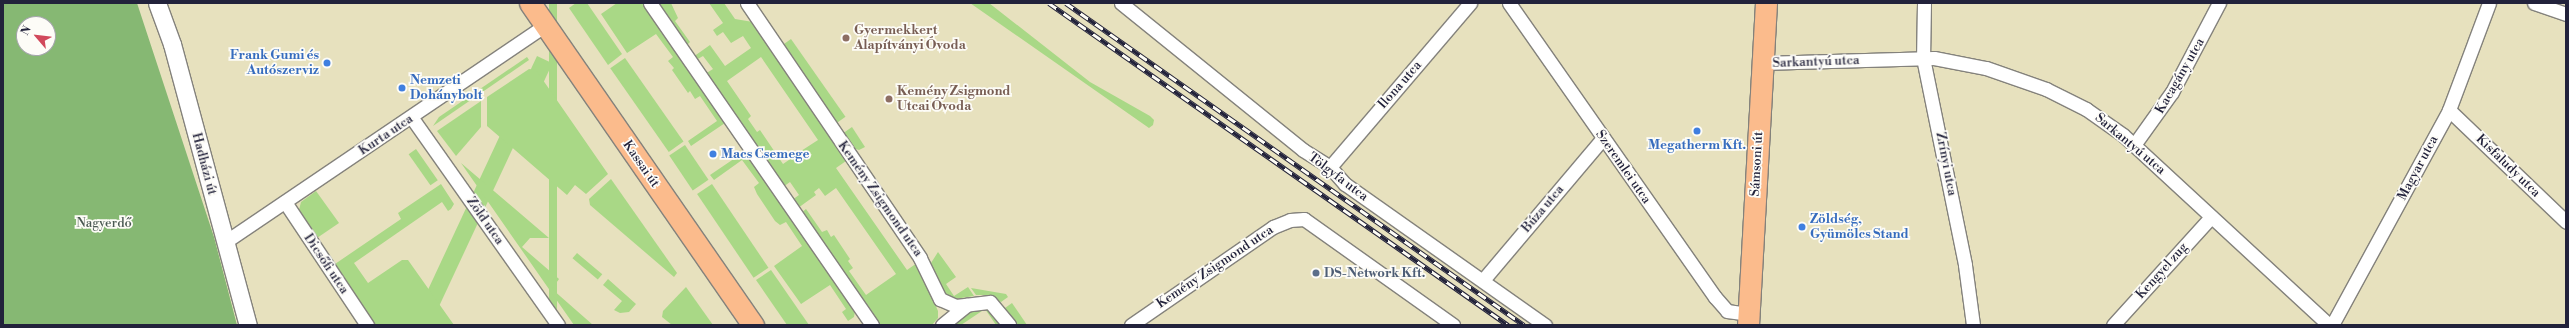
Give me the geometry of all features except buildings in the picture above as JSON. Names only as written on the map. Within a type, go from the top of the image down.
[{"type":"main road","name":"Kassai út","points":[[530,3],[753,325]]},
{"type":"main road","name":"Sámsoni út","points":[[1748,319],[1766,3]]},
{"type":"street","name":"Hadházi út","points":[[158,3],[172,44],[248,325]]},
{"type":"street","points":[[650,3],[872,325]]},
{"type":"street","name":"Kemény Zsigmond utca","points":[[747,3],[920,258],[938,296],[952,306],[990,302],[1009,325]]},
{"type":"street","name":"Tölgyfa utca","points":[[1121,3],[1303,150],[1330,167],[1345,184],[1545,325]]},
{"type":"street","name":"Ilona utca","points":[[1330,167],[1470,3]]},
{"type":"street","name":"Szeremlei utca","points":[[1510,3],[1722,307],[1748,319]]},
{"type":"street","name":"Zrínyi utca","points":[[1924,3],[1924,58],[1963,257],[1973,325]]},
{"type":"street","name":"Kacagány utca","points":[[2134,145],[2172,92],[2219,3]]},
{"type":"street","name":"Magyar utca","points":[[2331,325],[2449,110],[2489,3]]},
{"type":"street","points":[[2534,3],[2566,14]]},
{"type":"street","name":"Kurta utca","points":[[225,242],[412,118],[546,26]]},
{"type":"street","name":"Sarkantyú utca","points":[[1762,63],[1924,58],[1986,68],[2036,85],[2086,109],[2134,145],[2211,217],[2331,325]]},
{"type":"street","name":"Kisfaludy utca","points":[[2449,110],[2566,222]]},
{"type":"street","name":"Zöld utca","points":[[412,118],[558,325]]},
{"type":"street","name":"Búza utca","points":[[1483,280],[1603,138]]},
{"type":"street","name":"Dicsőfi utca","points":[[285,202],[367,325]]},
{"type":"street","name":"Kengyel zug","points":[[2114,325],[2211,217]]},
{"type":"street","name":"Kemény Zsigmond utca","points":[[1131,325],[1273,227],[1290,220],[1304,219],[1454,325]]},
{"type":"street","points":[[942,325],[968,304]]},
{"type":"green space","name":"Nagyerdő","points":[[3,3],[137,3],[214,237],[237,325],[3,325]]},
{"type":"green space","points":[[549,3],[557,3],[557,325],[549,325]]},
{"type":"green space","points":[[576,3],[587,3],[622,54],[608,65],[569,8]]},
{"type":"green space","points":[[617,3],[643,3],[725,123],[691,146],[688,141],[717,121],[700,96],[695,99],[690,91],[688,93],[672,70],[674,68],[668,61],[673,57],[656,34],[627,53],[601,14]]},
{"type":"green space","points":[[656,3],[671,3],[678,18],[675,21],[690,42],[686,46]]},
{"type":"green space","points":[[709,3],[724,3],[735,19],[753,22],[846,161],[836,168],[907,270],[917,263],[938,311],[938,318],[932,325],[880,325],[801,213],[806,209],[822,232],[827,230],[831,237],[834,235],[850,259],[848,261],[853,268],[849,271],[866,295],[896,274],[836,188],[825,196],[819,188],[814,192],[816,195],[798,208],[792,200],[799,195],[790,182],[783,187],[705,74],[713,69],[703,56],[696,60],[693,57],[710,45],[725,66],[751,48],[743,36],[731,43],[723,32],[717,36],[713,30],[723,23]],"holes":[[[761,57],[818,140],[801,151],[805,159],[799,153],[783,164],[760,130],[757,132],[748,119],[751,116],[727,81]]]},
{"type":"green space","points":[[970,3],[989,3],[1090,82],[1150,116],[1154,120],[1153,125],[1149,128]]},
{"type":"green space","points":[[791,39],[845,117],[836,124],[781,46]]},
{"type":"green space","points":[[537,56],[552,63],[430,325],[412,325]]},
{"type":"green space","points":[[527,57],[529,60],[433,126],[439,117]]},
{"type":"green space","points":[[625,58],[684,142],[669,152],[610,68]]},
{"type":"green space","points":[[529,69],[536,70],[608,174],[586,194],[575,185],[567,195],[487,126],[487,97]]},
{"type":"green space","points":[[481,101],[481,127],[456,156],[437,131]]},
{"type":"green space","points":[[852,127],[865,147],[859,150],[853,148],[842,134]]},
{"type":"green space","points":[[685,145],[708,180],[693,190],[669,156]]},
{"type":"green space","points":[[416,149],[438,180],[430,185],[409,154]]},
{"type":"green space","points":[[744,152],[855,311],[854,317],[848,321],[842,312],[846,309],[830,285],[801,304],[774,266],[802,246],[786,222],[780,225],[775,221],[754,187],[759,183],[742,160],[714,180],[710,175]]},
{"type":"green space","points":[[461,163],[549,238],[530,238],[522,247],[559,279],[552,289],[593,325],[574,325]]},
{"type":"green space","points":[[611,179],[677,273],[674,277],[590,205],[589,199]]},
{"type":"green space","points":[[441,184],[454,204],[451,209],[448,211],[442,202],[354,263],[368,283],[402,260],[408,260],[454,325],[375,325],[335,264],[401,219],[398,213]]},
{"type":"green space","points":[[712,184],[768,268],[754,278],[697,194]]},
{"type":"green space","points":[[316,191],[339,223],[317,238],[299,210],[301,202]]},
{"type":"green space","points":[[938,252],[956,277],[946,284],[954,296],[968,287],[974,296],[955,299],[944,293],[931,263]]},
{"type":"green space","points":[[577,253],[602,274],[598,280],[573,258]]},
{"type":"green space","points":[[771,270],[809,325],[787,325],[756,280]]},
{"type":"green space","points":[[608,279],[636,304],[629,312],[620,313],[614,310],[622,301],[603,285]]},
{"type":"green space","points":[[686,287],[713,325],[672,325],[662,317],[663,311]]},
{"type":"green space","points":[[971,288],[1006,294],[1008,297],[1001,302],[989,295],[976,295]]},
{"type":"green space","points":[[1012,303],[1027,325],[1017,325],[1005,308]]},
{"type":"green space","points":[[974,308],[987,308],[1001,325],[996,325],[985,309],[961,325],[950,325]]},
{"type":"railway","points":[[1049,3],[1508,325]]},
{"type":"railway","points":[[1066,3],[1524,325]]},
{"type":"place","name":"Gyermekkert Alapítványi Óvoda","points":[[846,38]]},
{"type":"place","name":"Frank Gumi és Autószerviz","points":[[327,63]]},
{"type":"place","name":"Nemzeti Dohánybolt","points":[[402,88]]},
{"type":"place","name":"Kemény Zsigmond Utcai Óvoda","points":[[889,99]]},
{"type":"place","name":"Megatherm Kft.","points":[[1697,131]]},
{"type":"place","name":"Macs Csemege","points":[[713,154]]},
{"type":"place","name":"Zöldség, Gyümölcs Stand","points":[[1802,227]]},
{"type":"place","name":"DS-Network Kft.","points":[[1316,273]]}]
